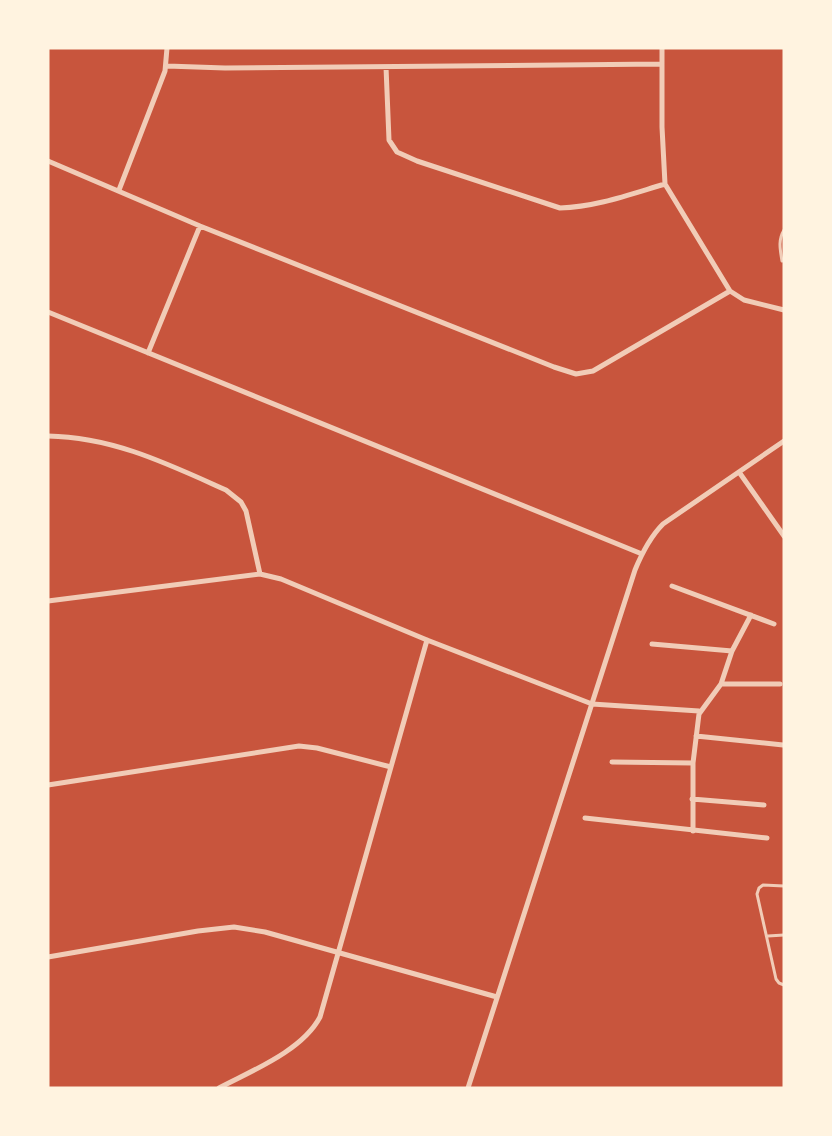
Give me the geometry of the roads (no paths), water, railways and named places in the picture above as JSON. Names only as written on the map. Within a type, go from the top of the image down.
[{"type":"street","points":[[119,190],[167,66],[167,48]]},
{"type":"street","points":[[662,48],[665,184],[730,291],[744,300],[784,310]]},
{"type":"street","points":[[167,66],[386,67],[662,64]]},
{"type":"street","points":[[386,67],[389,140],[397,152],[417,161],[560,208],[577,208],[665,184]]},
{"type":"street","points":[[48,161],[200,226],[576,374],[593,371],[730,291]]},
{"type":"street","points":[[148,353],[200,226]]},
{"type":"street","points":[[48,312],[465,484],[642,554]]},
{"type":"street","points":[[48,436],[75,437],[115,445],[226,490],[241,502],[246,511],[260,574]]},
{"type":"street","points":[[468,1088],[642,554],[654,532],[663,524],[784,441]]},
{"type":"street","points":[[739,472],[784,536]]},
{"type":"street","points":[[48,601],[260,574],[289,582],[427,640],[592,704],[699,711]]},
{"type":"street","points":[[672,586],[774,624]]},
{"type":"street","points":[[693,831],[693,763],[699,711],[721,684],[732,651],[751,615]]},
{"type":"street","points":[[219,1088],[299,1043],[308,1035],[320,1017],[427,640]]},
{"type":"street","points":[[652,644],[732,651]]},
{"type":"street","points":[[721,684],[780,684]]},
{"type":"street","points":[[696,736],[783,746]]},
{"type":"street","points":[[48,785],[299,746],[317,748],[391,767]]},
{"type":"street","points":[[612,762],[693,763]]},
{"type":"street","points":[[692,799],[764,805]]},
{"type":"street","points":[[585,818],[768,838]]},
{"type":"street","points":[[48,957],[234,927],[265,932],[497,997]]},
{"type":"lane","points":[[782,261],[779,247],[780,237],[784,230]]},
{"type":"lane","points":[[784,886],[767,884],[761,886],[758,891],[776,979],[779,983],[784,984]]},
{"type":"lane","points":[[767,936],[784,935]]}]
